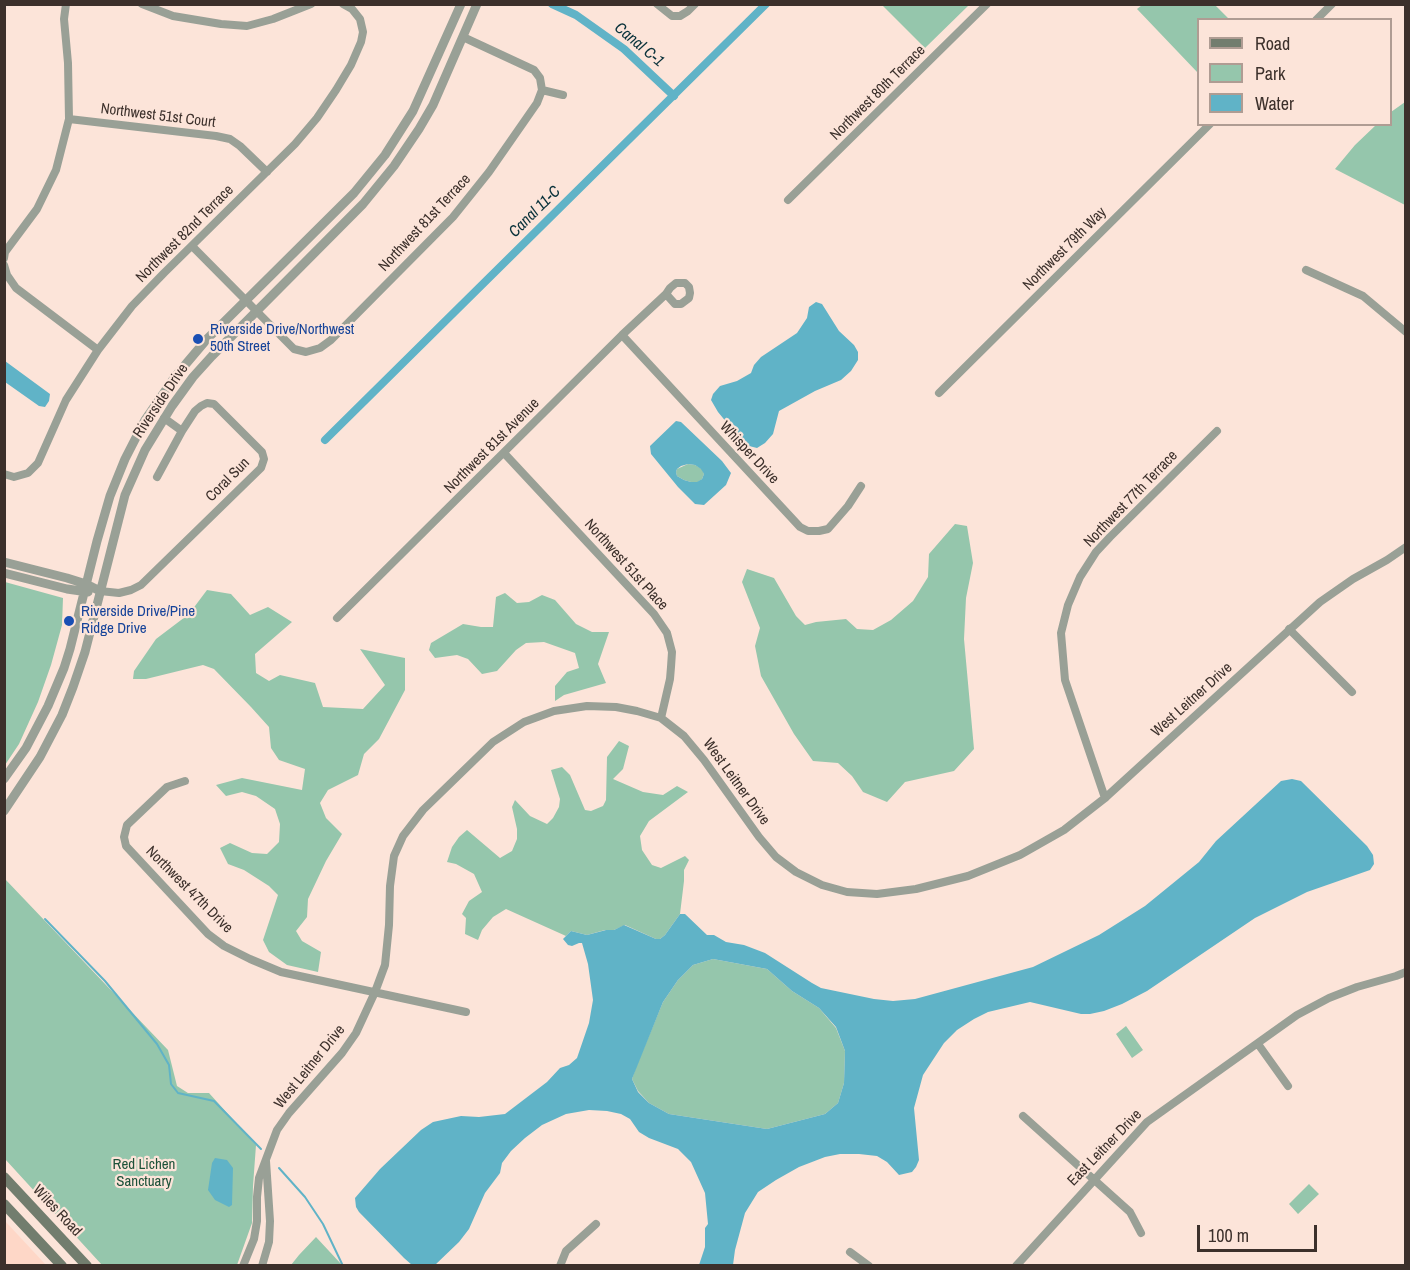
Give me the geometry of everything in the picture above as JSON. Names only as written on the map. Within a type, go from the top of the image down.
[{"type":"main road","name":"Wiles Road","points":[[4,1177],[87,1266]]},
{"type":"main road","points":[[4,1204],[62,1266]]},
{"type":"street","points":[[4,258],[5,252],[37,208],[56,170],[69,119],[64,19],[66,4]]},
{"type":"street","points":[[142,4],[173,16],[247,26],[273,19],[311,4]]},
{"type":"street","name":"Northwest 82nd Terrace","points":[[4,474],[14,477],[28,473],[38,463],[66,400],[98,350],[132,306],[295,144],[317,118],[351,65],[361,42],[363,32],[360,19],[352,9],[343,4]]},
{"type":"street","name":"Riverside Drive","points":[[4,779],[26,748],[64,668],[104,513],[125,459],[145,420],[174,378],[207,339],[354,194],[385,155],[413,111],[461,4]]},
{"type":"street","name":"Riverside Drive","points":[[4,811],[40,757],[62,715],[85,652],[125,495],[145,450],[193,377],[363,204],[394,166],[433,105],[477,4]]},
{"type":"street","points":[[657,4],[672,16],[680,16],[688,12],[695,4]]},
{"type":"street","name":"Northwest 80th Terrace","points":[[789,200],[987,4]]},
{"type":"street","points":[[1319,18],[1332,4]]},
{"type":"street","points":[[463,37],[534,70],[540,78],[542,90],[562,95]]},
{"type":"street","name":"Northwest 81st Terrace","points":[[256,312],[294,349],[306,352],[320,348],[331,340],[453,217],[489,172],[537,103],[542,90]]},
{"type":"street","name":"Northwest 51st Court","points":[[69,119],[230,139],[267,172]]},
{"type":"street","name":"Northwest 79th Way","points":[[939,393],[1208,126]]},
{"type":"street","points":[[192,246],[256,312]]},
{"type":"street","points":[[4,265],[7,275],[16,288],[98,350]]},
{"type":"street","points":[[1306,270],[1363,296],[1406,332]]},
{"type":"street","name":"Northwest 81st Avenue","points":[[337,618],[666,294]]},
{"type":"street","name":"Whisper Drive","points":[[622,335],[800,527],[808,531],[828,529],[848,506],[861,486]]},
{"type":"street","name":"Coral Sun","points":[[100,591],[119,593],[141,585],[261,468],[264,459],[262,452],[214,404],[207,403],[195,411],[157,477]]},
{"type":"street","points":[[164,418],[182,431]]},
{"type":"street","name":"Northwest 77th Terrace","points":[[1105,798],[1065,680],[1061,633],[1068,605],[1080,577],[1096,552],[1217,431]]},
{"type":"street","name":"Northwest 51st Place","points":[[504,453],[654,614],[668,633],[672,652],[671,667],[661,718]]},
{"type":"street","name":"West Leitner Drive","points":[[243,1266],[254,1239],[258,1221],[259,1178],[277,1130],[342,1053],[356,1033],[375,992],[384,965],[394,856],[403,836],[423,810],[493,742],[524,722],[554,711],[587,706],[616,707],[661,718],[694,747],[759,837],[777,857],[796,872],[822,885],[848,892],[877,894],[916,889],[968,876],[1020,855],[1064,830],[1105,798],[1320,602],[1406,547]]},
{"type":"street","points":[[4,562],[67,578],[85,588]]},
{"type":"street","points":[[4,573],[67,590],[85,588],[100,591]]},
{"type":"street","points":[[1289,629],[1352,693]]},
{"type":"street","name":"Northwest 47th Drive","points":[[185,781],[167,787],[127,825],[124,837],[126,846],[208,934],[224,946],[281,972],[465,1012]]},
{"type":"street","name":"East Leitner Drive","points":[[1016,1266],[1147,1122],[1297,1015],[1329,998],[1406,972]]},
{"type":"street","points":[[1257,1044],[1288,1086]]},
{"type":"street","points":[[1023,1116],[1130,1212],[1141,1233]]},
{"type":"street","name":"West Leitner Drive","points":[[262,1266],[269,1242],[270,1221],[266,1160]]},
{"type":"street","points":[[560,1266],[566,1251],[596,1224]]},
{"type":"street","points":[[850,1252],[869,1266]]},
{"type":"shaded area","points":[[5,1221],[46,1265],[5,1265]]},
{"type":"green space","points":[[967,4],[968,6],[925,48],[882,5]]},
{"type":"green space","points":[[1142,5],[1215,5],[1228,18],[1197,18],[1197,72],[1137,9]]},
{"type":"green space","points":[[1405,102],[1405,205],[1335,169],[1375,126],[1392,126],[1392,111]]},
{"type":"green space","points":[[688,464],[702,469],[704,474],[698,482],[684,480],[677,476],[677,469]]},
{"type":"green space","points":[[955,524],[967,526],[973,563],[966,598],[964,639],[974,749],[954,771],[905,782],[887,802],[863,792],[852,776],[838,763],[813,761],[794,734],[761,676],[755,646],[760,628],[742,582],[747,569],[774,578],[796,616],[805,625],[846,619],[857,629],[873,630],[891,620],[913,601],[928,577],[929,554]]},
{"type":"green space","points":[[5,582],[63,598],[62,625],[51,665],[38,702],[19,744],[5,765]]},
{"type":"green space","points":[[207,590],[231,594],[250,615],[268,607],[292,622],[255,654],[256,673],[269,681],[280,675],[315,683],[323,707],[363,709],[385,685],[360,649],[405,658],[405,690],[379,739],[364,754],[358,775],[328,790],[320,803],[326,818],[342,834],[308,899],[307,917],[296,931],[302,941],[321,952],[318,972],[287,965],[269,952],[263,940],[278,895],[269,886],[244,870],[228,864],[220,848],[230,843],[252,853],[267,854],[279,842],[280,824],[275,809],[256,796],[242,792],[226,796],[216,785],[242,778],[302,790],[305,769],[279,760],[271,748],[269,727],[214,669],[203,665],[146,679],[133,679],[134,671],[156,639],[189,614]]},
{"type":"green space","points":[[505,593],[517,603],[529,602],[542,595],[555,600],[576,624],[592,632],[609,632],[598,664],[606,683],[564,695],[555,701],[555,686],[567,672],[579,668],[575,653],[544,642],[526,643],[516,650],[497,671],[482,674],[468,659],[457,655],[435,658],[429,650],[431,643],[463,624],[493,627],[496,597]]},
{"type":"green space","points":[[619,741],[629,746],[623,769],[613,779],[643,792],[663,795],[677,786],[688,792],[649,821],[640,836],[642,850],[652,865],[661,868],[685,856],[689,860],[684,870],[680,914],[665,935],[656,939],[625,925],[614,930],[587,935],[571,931],[566,936],[506,909],[493,917],[482,930],[478,940],[465,934],[466,918],[462,914],[469,901],[482,892],[474,874],[456,864],[447,862],[452,847],[459,837],[467,830],[500,858],[512,851],[517,839],[512,807],[515,800],[530,816],[547,824],[559,807],[560,799],[551,770],[562,767],[570,775],[585,810],[591,811],[603,806],[606,800],[607,757]]},
{"type":"green space","name":"Red Lichen Sanctuary","points":[[5,879],[168,1050],[177,1086],[188,1093],[209,1093],[256,1145],[252,1223],[237,1265],[102,1265],[5,1159]]},
{"type":"green space","points":[[713,959],[767,969],[792,991],[819,1008],[836,1028],[845,1051],[844,1083],[838,1103],[825,1114],[767,1129],[669,1114],[649,1103],[638,1091],[632,1079],[663,1002],[678,980],[693,965]]},
{"type":"green space","points":[[1126,1026],[1143,1050],[1132,1058],[1116,1034]]},
{"type":"green space","points":[[1309,1184],[1319,1194],[1298,1214],[1289,1204]]},
{"type":"green space","points":[[316,1237],[342,1265],[291,1265]]},
{"type":"water","points":[[816,302],[822,304],[839,331],[854,345],[858,352],[858,360],[841,380],[779,411],[773,434],[757,448],[749,446],[718,412],[711,400],[713,394],[720,386],[737,381],[751,373],[761,357],[797,333],[807,318],[809,307]]},
{"type":"water","points":[[5,361],[50,394],[45,407],[39,406],[5,382]]},
{"type":"water","points":[[676,421],[681,422],[722,461],[731,473],[726,485],[704,505],[695,504],[651,454],[650,446]],"holes":[[[695,465],[704,474],[702,479],[691,482],[677,476],[677,469],[681,466]]]},
{"type":"water","points":[[1292,779],[1301,781],[1367,846],[1373,855],[1374,864],[1370,870],[1307,892],[1255,918],[1147,991],[1104,1011],[1081,1014],[1030,1002],[988,1012],[974,1019],[957,1030],[944,1043],[923,1075],[914,1108],[919,1160],[912,1172],[899,1175],[887,1162],[877,1156],[859,1154],[825,1157],[799,1167],[758,1192],[745,1213],[733,1265],[699,1265],[705,1247],[705,1228],[708,1224],[705,1193],[691,1162],[678,1149],[639,1132],[630,1119],[607,1111],[589,1110],[566,1114],[542,1125],[525,1138],[502,1163],[500,1173],[485,1193],[469,1229],[435,1265],[412,1265],[356,1207],[355,1198],[380,1169],[421,1130],[433,1122],[461,1116],[479,1117],[505,1114],[547,1082],[560,1068],[569,1065],[577,1058],[589,1023],[593,1000],[588,964],[582,943],[572,946],[563,939],[571,931],[587,935],[614,930],[624,925],[660,939],[680,914],[685,914],[707,935],[714,935],[726,942],[744,945],[765,953],[821,988],[874,999],[893,1001],[915,999],[1033,967],[1099,935],[1145,906],[1199,862],[1216,841],[1281,781]],"holes":[[[713,959],[767,969],[792,991],[819,1008],[836,1027],[845,1051],[844,1083],[838,1103],[825,1114],[767,1129],[669,1114],[649,1103],[638,1092],[632,1079],[663,1002],[678,980],[693,965]]]},
{"type":"water","points":[[215,1158],[227,1160],[233,1168],[232,1205],[229,1207],[215,1200],[208,1190],[212,1163]]},
{"type":"waterway","name":"Canal C-1","points":[[552,4],[576,15],[624,49],[674,96]]},
{"type":"waterway","name":"Canal 11-C","points":[[325,440],[766,4]]},
{"type":"waterway","points":[[45,919],[105,981],[157,1044],[169,1065],[171,1084],[178,1093],[214,1101],[261,1149]]},
{"type":"waterway","points":[[279,1168],[305,1197],[323,1224],[343,1266]]},
{"type":"place","name":"Riverside Drive/Northwest 50th Street","points":[[198,339]]},
{"type":"place","name":"Riverside Drive/Pine Ridge Drive","points":[[69,621]]}]
